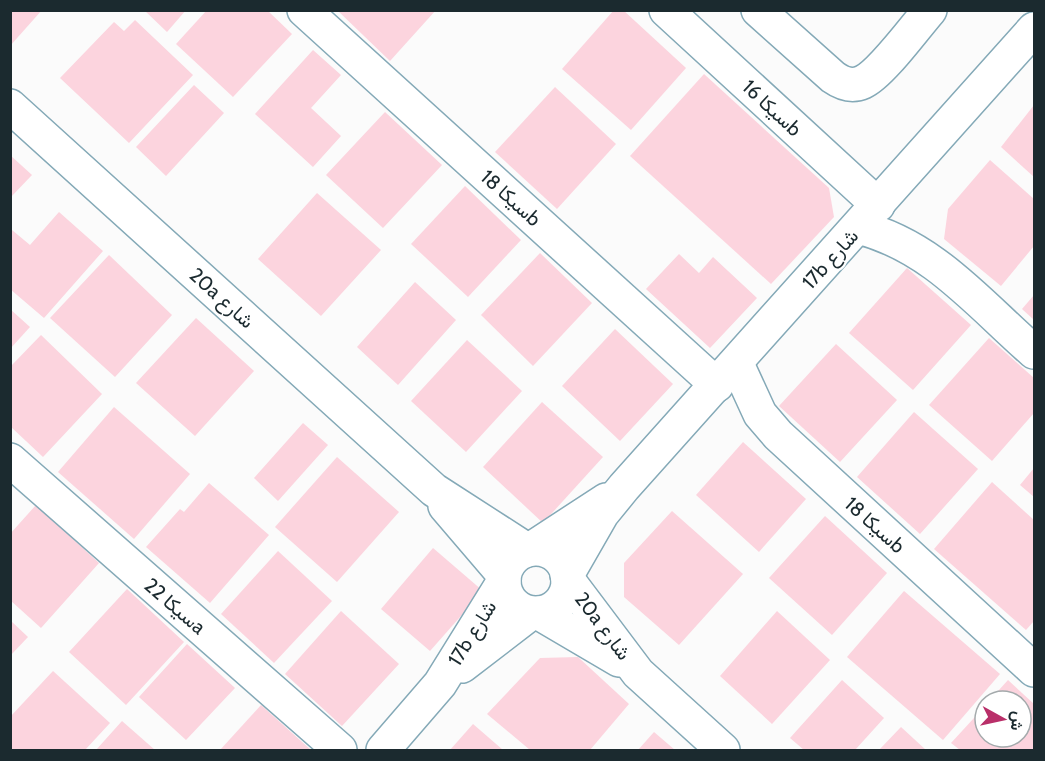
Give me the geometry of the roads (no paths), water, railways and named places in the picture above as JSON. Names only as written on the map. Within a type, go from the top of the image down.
[{"type":"street","name":"سيكا 18b","points":[[304,10],[727,374],[778,435],[1035,669]]},
{"type":"street","name":"سيكا 16b","points":[[666,10],[885,234],[933,261],[1035,352]]},
{"type":"street","points":[[758,10],[833,77],[842,83],[852,85],[871,77],[930,10]]},
{"type":"street","name":"17b شارع","points":[[568,577],[602,514],[624,487],[1035,29]]},
{"type":"street","name":"20a شارع","points":[[10,106],[434,490],[504,578]]},
{"type":"street","name":"سيكا 22a","points":[[10,460],[340,750]]},
{"type":"street","name":"17b شارع","points":[[529,549],[624,487]]},
{"type":"street","name":"20a شارع","points":[[434,490],[529,549]]},
{"type":"street","points":[[529,549],[543,549],[555,555],[563,563],[568,577],[567,589],[557,606],[535,613],[512,602],[506,592],[504,578],[508,564],[516,555],[529,549]]},
{"type":"street","name":"20a شارع","points":[[568,577],[638,673],[723,750]]},
{"type":"street","name":"17b شارع","points":[[383,750],[440,684],[504,578]]},
{"type":"street","name":"17b شارع","points":[[440,684],[535,613]]},
{"type":"street","name":"20a شارع","points":[[535,613],[638,673]]}]
